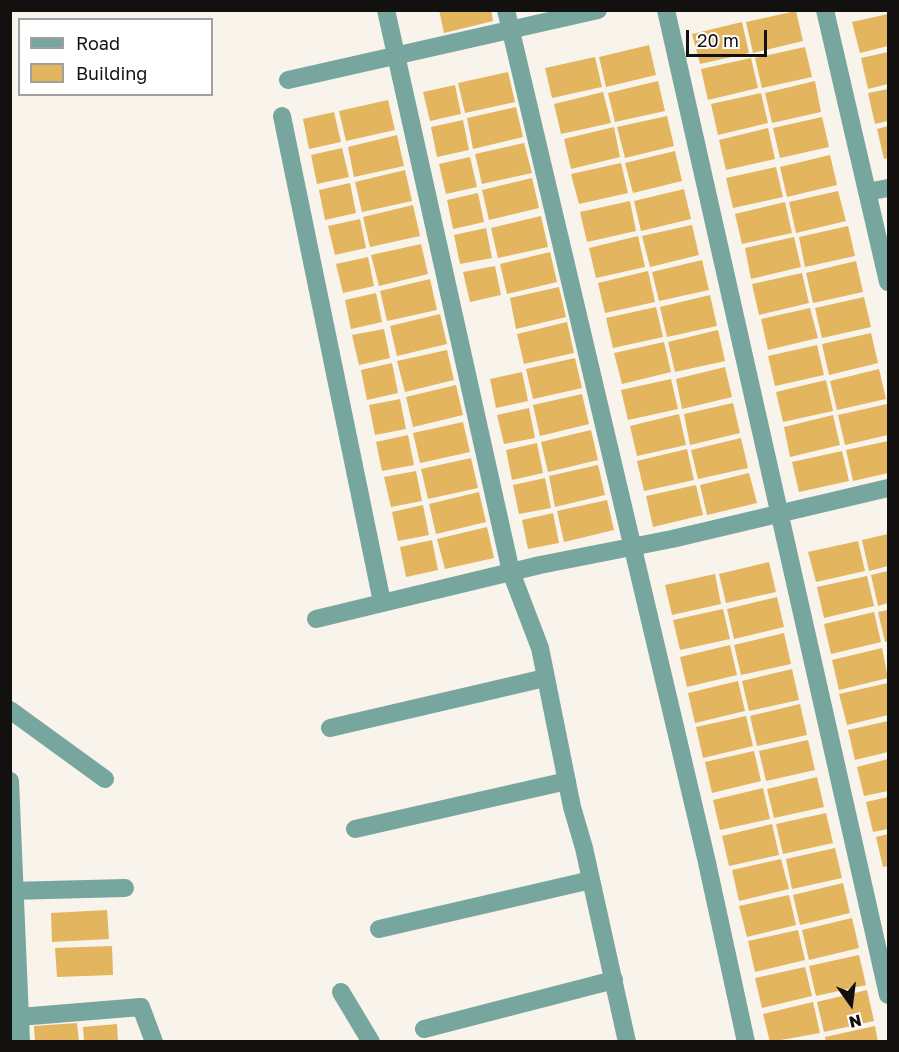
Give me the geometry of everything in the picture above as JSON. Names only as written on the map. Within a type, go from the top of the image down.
[{"type":"street","points":[[386,10],[511,572],[540,648],[567,781],[627,1041]]},
{"type":"street","points":[[506,10],[630,547],[706,858],[746,1041]]},
{"type":"street","points":[[288,80],[598,10]]},
{"type":"street","points":[[666,10],[888,995]]},
{"type":"street","points":[[825,10],[888,282]]},
{"type":"street","points":[[282,116],[382,602]]},
{"type":"street","points":[[867,192],[888,188]]},
{"type":"street","points":[[316,619],[511,572],[888,489]]},
{"type":"street","points":[[330,728],[545,678]]},
{"type":"street","points":[[10,710],[105,779]]},
{"type":"street","points":[[10,781],[21,1041]]},
{"type":"street","points":[[355,830],[567,781]]},
{"type":"street","points":[[379,929],[591,880]]},
{"type":"street","points":[[13,891],[125,888]]},
{"type":"street","points":[[424,1029],[614,980]]},
{"type":"street","points":[[341,992],[371,1041]]},
{"type":"street","points":[[19,1017],[141,1007],[154,1041]]},
{"type":"building","points":[[439,10],[491,10],[493,21],[444,33]]},
{"type":"building","points":[[796,11],[803,41],[753,53],[746,22]]},
{"type":"building","points":[[888,14],[888,46],[860,53],[852,22]]},
{"type":"building","points":[[742,22],[749,53],[700,64],[692,34]]},
{"type":"building","points":[[649,45],[656,75],[606,87],[599,57]]},
{"type":"building","points":[[805,47],[812,77],[762,88],[755,58]]},
{"type":"building","points":[[888,52],[888,84],[868,89],[861,58]]},
{"type":"building","points":[[595,57],[602,87],[552,98],[545,68]]},
{"type":"building","points":[[751,58],[758,88],[708,100],[701,69]]},
{"type":"building","points":[[508,72],[515,102],[465,113],[458,83]]},
{"type":"building","points":[[658,81],[665,111],[615,122],[608,93]]},
{"type":"building","points":[[815,81],[821,112],[772,123],[765,93]]},
{"type":"building","points":[[455,85],[461,114],[430,121],[423,92]]},
{"type":"building","points":[[888,89],[888,121],[875,124],[868,93]]},
{"type":"building","points":[[603,92],[611,123],[561,134],[554,104]]},
{"type":"building","points":[[761,93],[768,123],[718,135],[711,104]]},
{"type":"building","points":[[388,100],[395,130],[346,141],[339,111]]},
{"type":"building","points":[[516,107],[523,137],[473,149],[467,118]]},
{"type":"building","points":[[334,112],[341,142],[309,149],[303,119]]},
{"type":"building","points":[[667,116],[674,146],[625,158],[617,127]]},
{"type":"building","points":[[822,117],[829,147],[780,158],[773,128]]},
{"type":"building","points":[[463,120],[469,150],[437,157],[431,127]]},
{"type":"building","points":[[888,126],[888,158],[884,159],[877,129]]},
{"type":"building","points":[[614,127],[620,157],[571,169],[564,139]]},
{"type":"building","points":[[768,128],[775,159],[726,170],[719,140]]},
{"type":"building","points":[[397,135],[404,166],[354,177],[348,147]]},
{"type":"building","points":[[524,143],[532,173],[482,184],[475,154]]},
{"type":"building","points":[[342,148],[349,177],[317,184],[311,155]]},
{"type":"building","points":[[675,151],[682,181],[633,193],[625,163]]},
{"type":"building","points":[[830,155],[837,185],[787,197],[780,167]]},
{"type":"building","points":[[470,157],[477,187],[446,194],[439,164]]},
{"type":"building","points":[[621,163],[628,193],[579,204],[571,174]]},
{"type":"building","points":[[776,167],[783,197],[733,208],[726,178]]},
{"type":"building","points":[[405,170],[412,201],[362,212],[355,182]]},
{"type":"building","points":[[532,178],[539,208],[489,220],[482,190]]},
{"type":"building","points":[[350,183],[356,213],[325,220],[319,190]]},
{"type":"building","points":[[684,189],[691,219],[641,231],[634,201]]},
{"type":"building","points":[[838,191],[846,221],[796,233],[789,202]]},
{"type":"building","points":[[478,193],[484,222],[453,229],[447,200]]},
{"type":"building","points":[[630,201],[636,231],[587,242],[580,212]]},
{"type":"building","points":[[785,202],[792,233],[742,244],[735,214]]},
{"type":"building","points":[[413,205],[420,236],[370,247],[363,217]]},
{"type":"building","points":[[541,216],[548,247],[498,258],[491,228]]},
{"type":"building","points":[[360,219],[366,248],[335,255],[328,226]]},
{"type":"building","points":[[692,225],[699,255],[650,267],[642,236]]},
{"type":"building","points":[[848,226],[855,256],[805,267],[799,237]]},
{"type":"building","points":[[486,228],[492,258],[460,264],[454,235]]},
{"type":"building","points":[[638,236],[645,267],[596,278],[589,248]]},
{"type":"building","points":[[794,237],[801,267],[751,279],[745,248]]},
{"type":"building","points":[[421,244],[428,274],[379,286],[371,255]]},
{"type":"building","points":[[550,252],[557,282],[507,294],[500,264]]},
{"type":"building","points":[[368,257],[374,286],[343,293],[336,264]]},
{"type":"building","points":[[702,260],[709,290],[659,301],[652,272]]},
{"type":"building","points":[[856,261],[863,292],[813,303],[806,273]]},
{"type":"building","points":[[495,266],[501,295],[470,302],[463,272]]},
{"type":"building","points":[[648,271],[655,302],[605,313],[598,283]]},
{"type":"building","points":[[802,273],[809,303],[759,315],[752,284]]},
{"type":"building","points":[[430,279],[437,310],[387,321],[380,291]]},
{"type":"building","points":[[559,287],[566,317],[516,329],[510,298]]},
{"type":"building","points":[[376,293],[382,322],[351,329],[345,300]]},
{"type":"building","points":[[710,295],[717,326],[667,337],[660,307]]},
{"type":"building","points":[[864,297],[871,327],[822,338],[815,308]]},
{"type":"building","points":[[656,307],[663,337],[613,348],[606,318]]},
{"type":"building","points":[[810,308],[818,338],[768,350],[761,319]]},
{"type":"building","points":[[440,314],[447,344],[397,356],[390,326]]},
{"type":"building","points":[[567,322],[574,353],[524,364],[517,334]]},
{"type":"building","points":[[384,329],[390,358],[359,365],[352,335]]},
{"type":"building","points":[[718,330],[725,361],[675,372],[668,342]]},
{"type":"building","points":[[871,333],[878,363],[829,375],[822,344]]},
{"type":"building","points":[[664,342],[671,372],[622,384],[614,353]]},
{"type":"building","points":[[817,345],[824,375],[775,386],[768,356]]},
{"type":"building","points":[[447,350],[454,380],[405,392],[397,361]]},
{"type":"building","points":[[575,358],[582,388],[533,399],[526,369]]},
{"type":"building","points":[[392,363],[398,393],[367,400],[361,370]]},
{"type":"building","points":[[725,367],[732,397],[682,409],[676,379]]},
{"type":"building","points":[[879,369],[886,399],[837,410],[830,381]]},
{"type":"building","points":[[522,372],[528,401],[496,408],[490,379]]},
{"type":"building","points":[[671,379],[678,409],[628,420],[621,390]]},
{"type":"building","points":[[826,380],[833,411],[783,422],[776,392]]},
{"type":"building","points":[[456,385],[463,415],[413,427],[406,397]]},
{"type":"building","points":[[582,394],[589,424],[540,436],[533,405]]},
{"type":"building","points":[[400,399],[406,429],[375,435],[369,405]]},
{"type":"building","points":[[733,403],[740,433],[690,445],[684,414]]},
{"type":"building","points":[[887,404],[888,435],[845,445],[838,415]]},
{"type":"building","points":[[529,408],[535,438],[504,444],[497,415]]},
{"type":"building","points":[[679,414],[686,445],[637,456],[630,426]]},
{"type":"building","points":[[833,415],[840,445],[790,457],[784,427]]},
{"type":"building","points":[[463,422],[470,452],[420,463],[413,433]]},
{"type":"building","points":[[591,430],[598,460],[548,472],[541,442]]},
{"type":"building","points":[[408,435],[414,465],[382,471],[376,442]]},
{"type":"building","points":[[741,438],[748,468],[698,479],[691,450]]},
{"type":"building","points":[[888,441],[888,473],[853,481],[846,450]]},
{"type":"building","points":[[537,443],[543,473],[512,480],[506,450]]},
{"type":"building","points":[[687,449],[694,480],[644,491],[637,461]]},
{"type":"building","points":[[842,451],[849,481],[799,492],[792,462]]},
{"type":"building","points":[[471,458],[478,488],[428,499],[421,469]]},
{"type":"building","points":[[598,465],[605,495],[555,507],[549,476]]},
{"type":"building","points":[[416,471],[422,501],[391,507],[384,477]]},
{"type":"building","points":[[749,473],[757,503],[707,515],[700,485]]},
{"type":"building","points":[[545,478],[551,508],[519,514],[513,485]]},
{"type":"building","points":[[696,485],[703,515],[653,527],[646,496]]},
{"type":"building","points":[[479,492],[486,522],[436,534],[429,504]]},
{"type":"building","points":[[607,500],[614,530],[564,542],[557,511]]},
{"type":"building","points":[[423,505],[429,535],[398,541],[392,512]]},
{"type":"building","points":[[553,513],[559,543],[528,549],[522,520]]},
{"type":"building","points":[[487,527],[494,558],[445,569],[437,539]]},
{"type":"building","points":[[888,534],[888,566],[869,571],[862,540]]},
{"type":"building","points":[[432,540],[438,570],[406,577],[400,547]]},
{"type":"building","points":[[858,541],[865,571],[816,582],[808,552]]},
{"type":"building","points":[[769,562],[776,592],[726,603],[719,574]]},
{"type":"building","points":[[888,571],[888,603],[878,606],[871,575]]},
{"type":"building","points":[[715,574],[721,604],[672,615],[665,585]]},
{"type":"building","points":[[867,576],[874,606],[824,618],[817,587]]},
{"type":"building","points":[[777,597],[784,627],[734,639],[727,609]]},
{"type":"building","points":[[723,609],[730,639],[680,650],[673,620]]},
{"type":"building","points":[[888,610],[888,641],[885,642],[878,612]]},
{"type":"building","points":[[874,612],[881,642],[831,654],[824,624]]},
{"type":"building","points":[[784,633],[791,664],[741,675],[734,645]]},
{"type":"building","points":[[730,645],[737,675],[687,687],[680,657]]},
{"type":"building","points":[[882,648],[888,678],[839,690],[832,660]]},
{"type":"building","points":[[792,669],[799,700],[749,711],[742,681]]},
{"type":"building","points":[[738,681],[745,711],[695,723],[688,693]]},
{"type":"building","points":[[888,683],[888,715],[847,725],[839,694]]},
{"type":"building","points":[[800,704],[807,735],[757,746],[750,716]]},
{"type":"building","points":[[746,716],[753,746],[703,758],[696,727]]},
{"type":"building","points":[[888,721],[888,752],[855,760],[848,730]]},
{"type":"building","points":[[808,740],[815,770],[766,781],[759,751]]},
{"type":"building","points":[[754,751],[761,781],[712,793],[705,762]]},
{"type":"building","points":[[888,759],[888,791],[864,796],[857,767]]},
{"type":"building","points":[[817,777],[824,807],[774,818],[767,789]]},
{"type":"building","points":[[763,788],[770,819],[720,830],[713,800]]},
{"type":"building","points":[[888,797],[888,829],[873,832],[866,802]]},
{"type":"building","points":[[826,813],[833,843],[783,854],[776,824]]},
{"type":"building","points":[[772,824],[779,855],[729,866],[722,836]]},
{"type":"building","points":[[888,834],[888,866],[883,867],[876,837]]},
{"type":"building","points":[[835,848],[842,878],[792,889],[786,859]]},
{"type":"building","points":[[781,859],[789,889],[739,901],[732,870]]},
{"type":"building","points":[[843,883],[850,913],[800,925],[793,895]]},
{"type":"building","points":[[789,895],[796,925],[747,937],[739,906]]},
{"type":"building","points":[[107,910],[109,939],[52,942],[51,913]]},
{"type":"building","points":[[852,918],[859,948],[809,960],[802,930]]},
{"type":"building","points":[[798,930],[805,960],[755,972],[748,941]]},
{"type":"building","points":[[112,946],[113,975],[57,977],[55,948]]},
{"type":"building","points":[[859,955],[866,985],[816,996],[809,966]]},
{"type":"building","points":[[805,967],[812,996],[762,1008],[755,978]]},
{"type":"building","points":[[867,990],[874,1021],[824,1032],[817,1002]]},
{"type":"building","points":[[813,1002],[820,1033],[770,1042],[763,1014]]},
{"type":"building","points":[[77,1023],[79,1042],[35,1042],[34,1026]]},
{"type":"building","points":[[117,1024],[118,1042],[84,1042],[83,1027]]},
{"type":"building","points":[[875,1026],[878,1042],[826,1042],[825,1037]]}]
